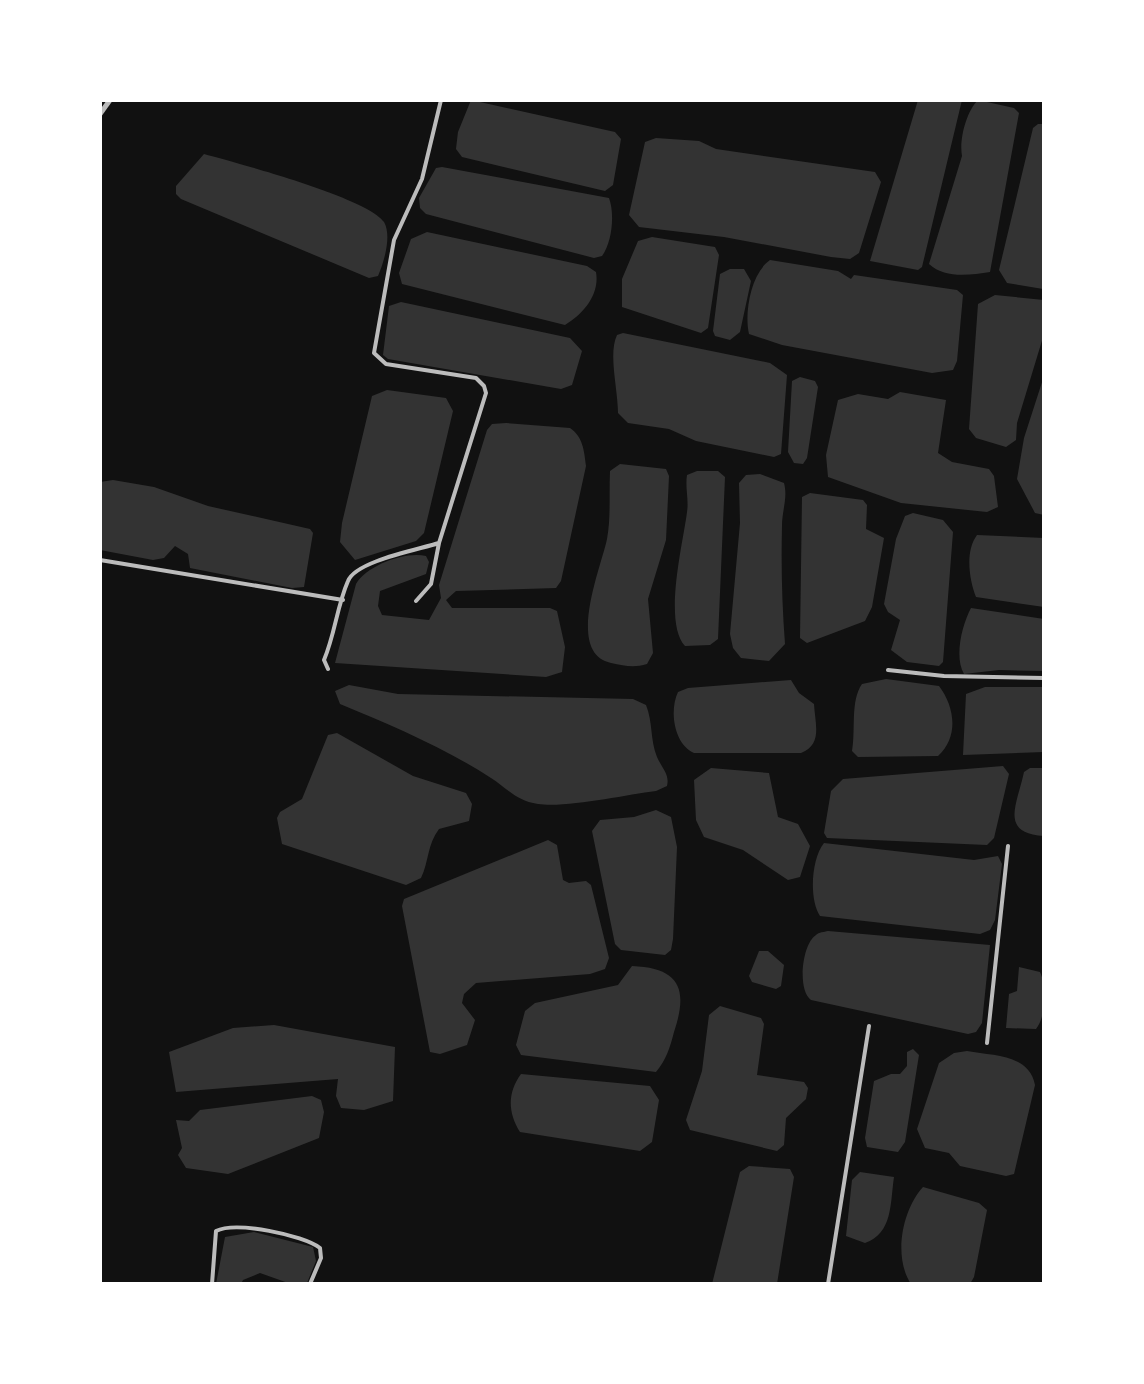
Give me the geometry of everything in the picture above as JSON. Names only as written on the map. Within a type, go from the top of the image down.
[{"type":"street","points":[[100,114],[110,100]]},
{"type":"street","points":[[416,601],[431,584],[439,543],[486,393],[476,378],[386,364],[374,353],[394,240],[406,207],[422,179],[441,100]]},
{"type":"street","points":[[328,669],[324,660],[348,579],[357,569],[439,543]]},
{"type":"street","points":[[100,560],[343,600]]},
{"type":"street","points":[[888,670],[944,676],[1044,678]]},
{"type":"street","points":[[987,1043],[1008,846]]},
{"type":"street","points":[[828,1284],[869,1026]]},
{"type":"street","points":[[212,1284],[216,1231],[224,1226],[260,1227],[277,1235],[311,1241],[320,1248],[321,1258],[310,1284]]},
{"type":"shaded area","points":[[471,100],[615,132],[621,139],[613,185],[605,191],[462,157],[456,149],[458,132]]},
{"type":"shaded area","points":[[918,100],[962,100],[922,267],[918,270],[870,261]]},
{"type":"shaded area","points":[[978,100],[1014,108],[1019,113],[990,272],[950,274],[929,264],[962,156],[964,126]]},
{"type":"shaded area","points":[[1044,124],[1043,289],[1007,283],[999,270],[1033,128]]},
{"type":"shaded area","points":[[656,138],[699,141],[716,149],[875,172],[881,182],[859,253],[850,259],[831,257],[724,237],[639,227],[629,215],[645,142]]},
{"type":"shaded area","points":[[204,154],[329,192],[373,213],[384,222],[387,234],[385,256],[378,276],[369,278],[181,199],[176,194],[176,186]]},
{"type":"shaded area","points":[[436,168],[609,198],[612,220],[602,256],[594,258],[426,214],[420,208],[419,198]]},
{"type":"shaded area","points":[[427,232],[587,266],[596,272],[593,296],[584,309],[565,325],[402,284],[399,273],[411,239]]},
{"type":"shaded area","points":[[652,237],[715,247],[719,255],[708,328],[701,333],[622,307],[622,279],[638,241]]},
{"type":"shaded area","points":[[770,260],[838,271],[851,279],[854,275],[957,290],[963,295],[957,361],[953,370],[932,373],[782,345],[749,334],[750,294],[758,274]]},
{"type":"shaded area","points":[[730,269],[744,269],[751,281],[740,332],[730,340],[715,336],[713,331],[720,274]]},
{"type":"shaded area","points":[[995,295],[1044,300],[1044,334],[1017,423],[1016,440],[1006,447],[976,438],[969,429],[978,304]]},
{"type":"shaded area","points":[[401,302],[570,338],[582,351],[572,385],[561,389],[388,359],[383,355],[389,306]]},
{"type":"shaded area","points":[[623,333],[770,363],[787,375],[781,454],[774,457],[696,441],[669,429],[628,423],[618,413],[613,362],[614,343],[617,335]]},
{"type":"shaded area","points":[[1044,376],[1044,515],[1035,513],[1017,479],[1024,438]]},
{"type":"shaded area","points":[[800,377],[815,381],[818,387],[807,458],[803,464],[794,463],[788,452],[792,381]]},
{"type":"shaded area","points":[[387,390],[446,398],[453,411],[424,533],[416,541],[355,560],[340,542],[342,523],[372,396]]},
{"type":"shaded area","points":[[900,392],[946,400],[938,453],[952,462],[989,469],[994,476],[998,507],[987,512],[901,503],[828,477],[826,455],[838,400],[858,394],[888,399]]},
{"type":"shaded area","points":[[492,424],[570,428],[582,444],[586,466],[561,581],[556,588],[456,591],[446,600],[452,608],[550,608],[557,611],[565,647],[562,672],[546,677],[335,663],[356,584],[378,565],[408,556],[426,556],[429,562],[426,574],[380,591],[378,606],[382,615],[429,620],[441,598],[439,585],[487,430]]},
{"type":"shaded area","points":[[620,464],[666,469],[669,476],[666,540],[648,599],[653,653],[647,664],[638,666],[611,663],[597,656],[590,643],[588,627],[607,539],[610,471]]},
{"type":"shaded area","points":[[697,471],[718,471],[725,477],[718,639],[710,645],[685,646],[675,619],[675,601],[687,507],[687,475]]},
{"type":"shaded area","points":[[760,474],[784,483],[785,494],[782,600],[785,644],[769,661],[741,658],[733,648],[730,634],[740,523],[739,483],[746,475]]},
{"type":"shaded area","points":[[113,480],[154,487],[208,506],[310,529],[313,533],[304,587],[292,588],[190,568],[188,554],[175,546],[164,558],[153,560],[100,550],[100,482]]},
{"type":"shaded area","points":[[810,493],[863,500],[867,505],[866,529],[884,538],[872,607],[865,621],[807,643],[800,638],[802,497]]},
{"type":"shaded area","points":[[913,513],[943,520],[953,532],[943,662],[939,666],[907,662],[891,650],[900,620],[888,612],[884,604],[896,539],[905,516]]},
{"type":"shaded area","points":[[977,535],[1044,538],[1044,607],[976,597],[969,565]]},
{"type":"shaded area","points":[[971,608],[1044,619],[1044,671],[999,670],[964,674],[960,641]]},
{"type":"shaded area","points":[[886,679],[939,686],[949,703],[952,731],[938,756],[858,757],[852,751],[858,691],[862,684]]},
{"type":"shaded area","points":[[791,680],[799,693],[814,704],[815,739],[801,753],[694,753],[687,749],[678,735],[674,708],[678,692],[688,688]]},
{"type":"shaded area","points":[[349,685],[398,694],[633,699],[646,705],[655,751],[666,774],[667,786],[656,791],[580,803],[550,805],[530,802],[436,747],[340,704],[335,691]]},
{"type":"shaded area","points":[[985,687],[1044,687],[1044,752],[963,755],[966,694]]},
{"type":"shaded area","points":[[337,733],[413,776],[466,793],[472,804],[469,821],[439,829],[432,841],[421,878],[406,885],[282,844],[277,818],[280,812],[302,799],[328,735]]},
{"type":"shaded area","points":[[1003,766],[1009,774],[994,838],[987,845],[827,838],[824,833],[831,791],[843,779]]},
{"type":"shaded area","points":[[711,768],[769,773],[778,817],[798,824],[810,846],[800,877],[788,880],[743,850],[704,837],[696,820],[694,780]]},
{"type":"shaded area","points":[[1030,768],[1044,768],[1044,836],[1021,829],[1014,815],[1024,772]]},
{"type":"shaded area","points":[[656,810],[671,817],[677,847],[673,939],[671,950],[665,955],[621,950],[615,944],[592,831],[600,820],[634,817]]},
{"type":"shaded area","points":[[548,840],[557,845],[563,880],[569,883],[586,881],[591,885],[609,958],[605,969],[590,974],[476,983],[464,994],[462,1003],[475,1020],[467,1045],[440,1054],[430,1052],[402,906],[404,899]]},
{"type":"shaded area","points":[[824,843],[974,860],[998,856],[1002,864],[995,920],[990,930],[980,934],[820,916],[814,900],[813,880],[816,859]]},
{"type":"shaded area","points":[[828,931],[990,945],[982,1023],[976,1032],[968,1034],[811,1000],[803,977],[807,948],[819,933]]},
{"type":"shaded area","points":[[759,951],[768,951],[784,965],[781,986],[776,989],[752,982],[749,976]]},
{"type":"shaded area","points":[[632,966],[661,971],[671,977],[680,993],[671,1043],[656,1072],[521,1055],[516,1045],[525,1011],[535,1003],[618,985]]},
{"type":"shaded area","points":[[1019,967],[1040,972],[1042,978],[1044,1009],[1036,1029],[1006,1028],[1009,994],[1017,991]]},
{"type":"shaded area","points":[[720,1006],[761,1018],[764,1024],[757,1075],[804,1082],[808,1088],[806,1099],[786,1118],[784,1145],[777,1151],[690,1130],[686,1120],[702,1071],[709,1015]]},
{"type":"shaded area","points":[[274,1025],[395,1047],[393,1101],[364,1110],[341,1108],[336,1096],[338,1079],[176,1092],[169,1052],[233,1028]]},
{"type":"shaded area","points":[[913,1049],[919,1055],[905,1142],[898,1152],[867,1147],[865,1138],[874,1081],[900,1074],[907,1066],[907,1052]]},
{"type":"shaded area","points":[[967,1051],[1018,1062],[1026,1067],[1035,1085],[1014,1174],[1006,1176],[960,1166],[949,1153],[925,1148],[917,1129],[939,1063],[954,1053]]},
{"type":"shaded area","points":[[521,1074],[650,1086],[659,1100],[652,1142],[640,1151],[520,1132],[513,1118],[511,1096]]},
{"type":"shaded area","points":[[312,1096],[321,1100],[324,1112],[319,1138],[228,1174],[186,1168],[178,1155],[182,1148],[176,1120],[189,1121],[200,1110]]},
{"type":"shaded area","points":[[749,1166],[790,1169],[794,1177],[777,1284],[712,1284],[740,1172]]},
{"type":"shaded area","points":[[860,1172],[894,1177],[885,1225],[881,1232],[865,1243],[846,1236],[852,1180]]},
{"type":"shaded area","points":[[923,1187],[979,1203],[987,1210],[970,1284],[911,1284],[905,1273],[902,1234],[910,1208]]},
{"type":"shaded area","points":[[254,1232],[313,1247],[316,1261],[307,1283],[291,1284],[260,1273],[243,1280],[241,1284],[216,1284],[225,1237]]}]
